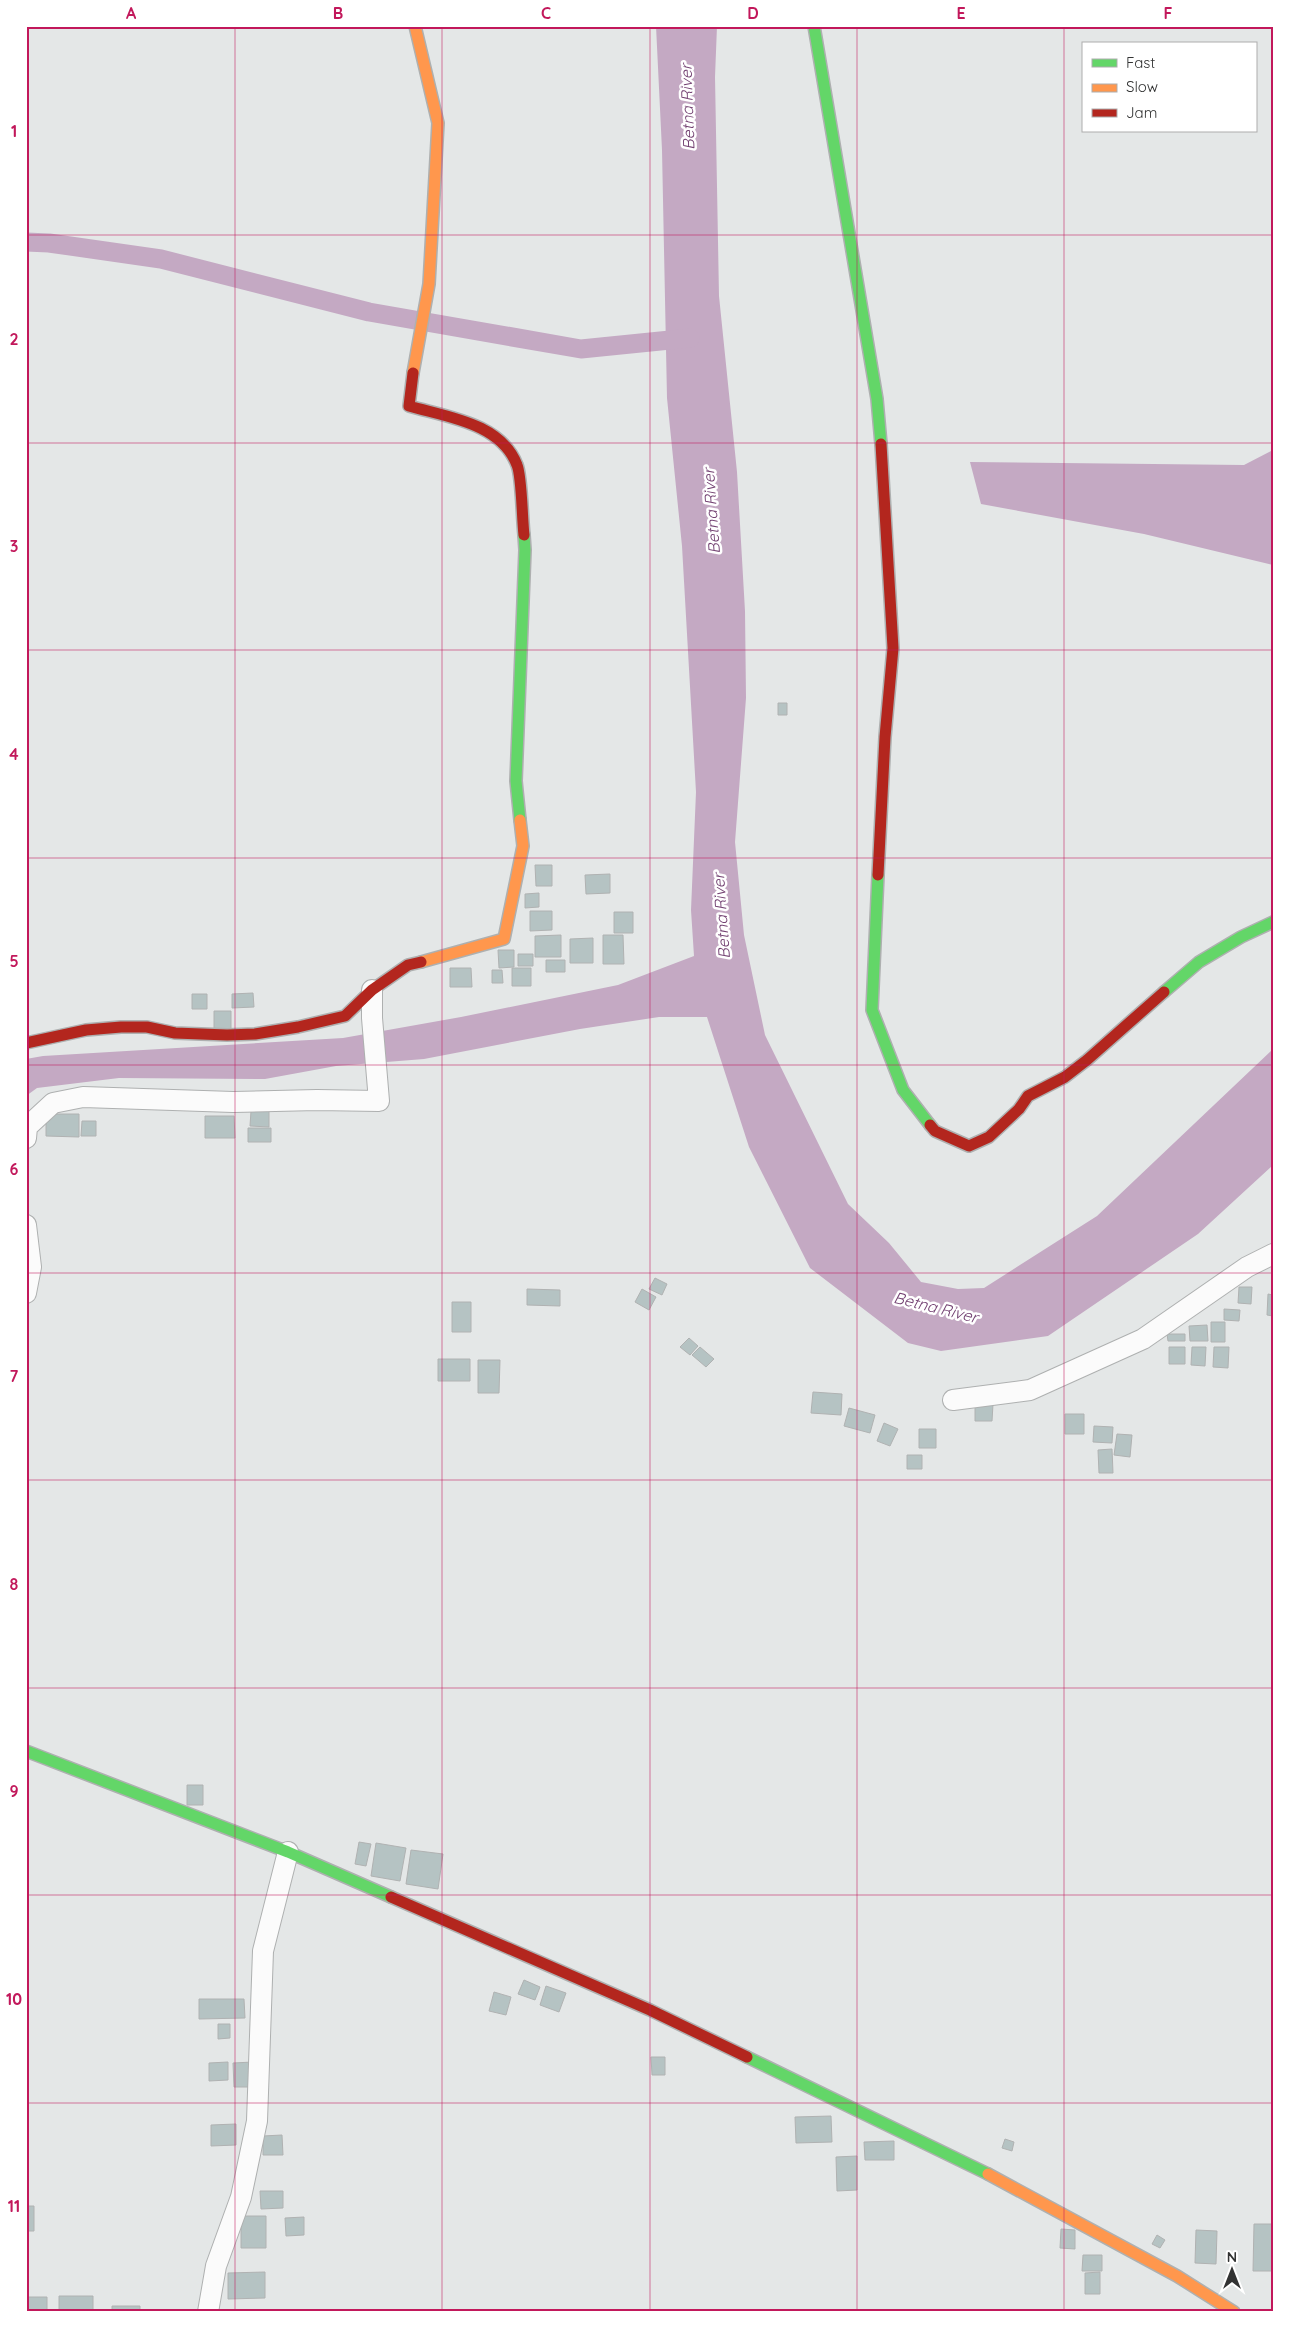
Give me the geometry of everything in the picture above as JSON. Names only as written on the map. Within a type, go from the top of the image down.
[{"type":"street","points":[[26,1043],[86,1030],[121,1027],[148,1028],[175,1034],[255,1034],[345,1016],[372,990],[408,965],[504,939],[523,846],[516,781],[525,550],[518,466],[506,446],[486,429],[409,406],[416,349],[429,284],[438,124],[415,26]]},
{"type":"street","points":[[814,26],[876,399],[885,482],[893,648],[885,747],[872,1010],[903,1090],[935,1131],[969,1146],[989,1136],[1019,1109],[1028,1096],[1065,1077],[1087,1060],[1199,962],[1241,937],[1273,922]]},
{"type":"street","points":[[26,1138],[27,1127],[53,1103],[83,1097],[233,1102],[379,1101],[379,1081],[372,1018],[372,990]]},
{"type":"street","points":[[26,1225],[31,1267],[26,1293]]},
{"type":"street","points":[[953,1400],[1030,1390],[1142,1339],[1247,1267],[1273,1254]]},
{"type":"street","points":[[26,1750],[288,1852],[650,2010],[988,2174],[1177,2276],[1234,2312]]},
{"type":"street","points":[[208,2312],[216,2266],[241,2197],[257,2121],[263,1951],[288,1852]]},
{"type":"water","name":"Betna River","points":[[656,26],[717,26],[715,77],[719,296],[737,472],[745,611],[746,698],[735,842],[744,935],[765,1035],[848,1204],[889,1243],[921,1282],[958,1289],[984,1288],[1097,1216],[1273,1049],[1273,1165],[1198,1234],[1048,1336],[941,1351],[908,1343],[810,1268],[749,1147],[707,1017],[659,1017],[580,1029],[424,1059],[336,1066],[265,1079],[119,1078],[37,1088],[26,1096],[26,1059],[43,1056],[343,1038],[461,1017],[618,985],[694,956],[691,910],[696,792],[682,546],[667,398],[662,150]]},
{"type":"water","points":[[1273,450],[1273,565],[1144,534],[981,504],[970,462],[1244,465]]},
{"type":"building","points":[[778,703],[787,703],[787,715],[778,715]]},
{"type":"building","points":[[535,865],[552,865],[552,886],[536,886]]},
{"type":"building","points":[[610,874],[610,893],[586,894],[585,875]]},
{"type":"building","points":[[539,893],[539,907],[525,908],[525,894]]},
{"type":"building","points":[[530,911],[552,911],[552,930],[530,931]]},
{"type":"building","points":[[614,912],[633,912],[633,933],[614,933]]},
{"type":"building","points":[[561,935],[561,957],[535,957],[535,936]]},
{"type":"building","points":[[603,935],[623,935],[624,964],[603,964]]},
{"type":"building","points":[[593,938],[593,963],[570,963],[570,939]]},
{"type":"building","points":[[498,950],[514,950],[514,967],[499,968]]},
{"type":"building","points":[[518,954],[533,954],[533,966],[518,966]]},
{"type":"building","points":[[546,960],[565,960],[565,972],[546,972]]},
{"type":"building","points":[[450,968],[471,968],[472,987],[450,987]]},
{"type":"building","points":[[512,968],[531,968],[531,986],[512,986]]},
{"type":"building","points":[[492,970],[502,970],[503,983],[492,983]]},
{"type":"building","points":[[253,993],[254,1007],[232,1008],[232,994]]},
{"type":"building","points":[[192,994],[207,994],[207,1009],[192,1009]]},
{"type":"building","points":[[214,1011],[231,1011],[231,1033],[214,1033]]},
{"type":"building","points":[[251,1111],[269,1111],[269,1127],[250,1126]]},
{"type":"building","points":[[46,1114],[79,1114],[79,1137],[46,1136]]},
{"type":"building","points":[[205,1116],[234,1116],[235,1138],[205,1138]]},
{"type":"building","points":[[82,1121],[96,1121],[96,1136],[81,1136]]},
{"type":"building","points":[[248,1128],[271,1128],[271,1142],[248,1142]]},
{"type":"building","points":[[655,1278],[667,1284],[662,1295],[649,1289]]},
{"type":"building","points":[[1239,1287],[1252,1287],[1251,1304],[1238,1303]]},
{"type":"building","points":[[527,1289],[560,1290],[560,1306],[527,1305]]},
{"type":"building","points":[[642,1289],[656,1297],[649,1310],[635,1302]]},
{"type":"building","points":[[1268,1294],[1273,1295],[1273,1316],[1267,1315]]},
{"type":"building","points":[[452,1302],[471,1302],[471,1332],[452,1332]]},
{"type":"building","points":[[1224,1309],[1240,1310],[1239,1321],[1224,1320]]},
{"type":"building","points":[[1211,1322],[1225,1322],[1225,1342],[1211,1342]]},
{"type":"building","points":[[1207,1325],[1208,1341],[1190,1341],[1189,1326]]},
{"type":"building","points":[[1167,1334],[1185,1334],[1185,1341],[1168,1341]]},
{"type":"building","points":[[689,1338],[698,1346],[690,1355],[680,1347]]},
{"type":"building","points":[[700,1347],[714,1359],[706,1367],[692,1355]]},
{"type":"building","points":[[1169,1347],[1185,1347],[1185,1364],[1169,1364]]},
{"type":"building","points":[[1192,1347],[1206,1347],[1205,1366],[1191,1365]]},
{"type":"building","points":[[1214,1347],[1229,1347],[1228,1368],[1213,1367]]},
{"type":"building","points":[[438,1359],[470,1359],[470,1381],[438,1381]]},
{"type":"building","points":[[478,1360],[500,1360],[499,1393],[478,1393]]},
{"type":"building","points":[[813,1392],[842,1394],[841,1415],[811,1413]]},
{"type":"building","points":[[975,1404],[993,1404],[992,1421],[975,1421]]},
{"type":"building","points":[[849,1408],[875,1415],[870,1433],[844,1426]]},
{"type":"building","points":[[1065,1414],[1084,1414],[1084,1434],[1065,1434]]},
{"type":"building","points":[[884,1423],[898,1429],[890,1446],[877,1441]]},
{"type":"building","points":[[1094,1426],[1113,1427],[1112,1443],[1093,1442]]},
{"type":"building","points":[[919,1429],[936,1429],[936,1448],[919,1448]]},
{"type":"building","points":[[1117,1434],[1132,1435],[1130,1457],[1114,1455]]},
{"type":"building","points":[[1112,1449],[1113,1473],[1099,1473],[1098,1450]]},
{"type":"building","points":[[907,1455],[922,1455],[922,1469],[907,1469]]},
{"type":"building","points":[[187,1785],[203,1785],[203,1805],[187,1805]]},
{"type":"building","points":[[359,1842],[371,1844],[366,1866],[355,1864]]},
{"type":"building","points":[[376,1843],[406,1848],[400,1881],[371,1876]]},
{"type":"building","points":[[411,1850],[443,1854],[438,1889],[406,1884]]},
{"type":"building","points":[[524,1980],[540,1987],[535,2000],[518,1994]]},
{"type":"building","points":[[546,1986],[566,1993],[559,2012],[540,2005]]},
{"type":"building","points":[[494,1992],[511,1997],[506,2015],[489,2011]]},
{"type":"building","points":[[199,1999],[244,1999],[245,2018],[199,2019]]},
{"type":"building","points":[[218,2024],[230,2024],[230,2038],[218,2039]]},
{"type":"building","points":[[651,2057],[665,2057],[665,2075],[652,2075]]},
{"type":"building","points":[[228,2062],[228,2080],[209,2081],[209,2063]]},
{"type":"building","points":[[253,2062],[253,2087],[234,2087],[233,2063]]},
{"type":"building","points":[[831,2116],[832,2142],[796,2143],[795,2117]]},
{"type":"building","points":[[236,2124],[236,2145],[211,2146],[211,2125]]},
{"type":"building","points":[[282,2135],[283,2155],[263,2155],[263,2136]]},
{"type":"building","points":[[1005,2139],[1014,2142],[1012,2151],[1002,2148]]},
{"type":"building","points":[[894,2141],[894,2160],[865,2160],[864,2142]]},
{"type":"building","points":[[857,2156],[857,2190],[837,2191],[836,2157]]},
{"type":"building","points":[[260,2191],[283,2191],[283,2208],[261,2209]]},
{"type":"building","points":[[26,2206],[34,2206],[34,2231],[26,2231]]},
{"type":"building","points":[[241,2216],[266,2216],[266,2248],[241,2248]]},
{"type":"building","points":[[304,2217],[304,2235],[286,2236],[285,2218]]},
{"type":"building","points":[[1254,2224],[1273,2224],[1272,2271],[1253,2271]]},
{"type":"building","points":[[1061,2229],[1075,2230],[1075,2249],[1060,2248]]},
{"type":"building","points":[[1196,2230],[1217,2231],[1216,2264],[1195,2263]]},
{"type":"building","points":[[1157,2235],[1165,2240],[1160,2248],[1152,2244]]},
{"type":"building","points":[[1083,2255],[1102,2255],[1102,2271],[1082,2271]]},
{"type":"building","points":[[265,2272],[265,2298],[228,2299],[228,2273]]},
{"type":"building","points":[[1100,2272],[1100,2294],[1085,2294],[1085,2273]]},
{"type":"building","points":[[59,2296],[93,2296],[93,2312],[59,2312]]},
{"type":"building","points":[[26,2297],[47,2297],[47,2312],[26,2312]]},
{"type":"building","points":[[112,2306],[140,2306],[140,2312],[112,2312]]},
{"type":"waterway","points":[[26,242],[49,243],[161,259],[369,312],[581,349],[690,338]]},
{"type":"traffic: fast","points":[[814,26],[877,399],[881,444]]},
{"type":"traffic: fast","points":[[520,820],[516,781],[524,535]]},
{"type":"traffic: fast","points":[[878,875],[872,1010],[903,1090],[930,1125]]},
{"type":"traffic: fast","points":[[1164,992],[1199,962],[1241,937],[1273,922]]},
{"type":"traffic: fast","points":[[26,1751],[288,1852],[391,1897]]},
{"type":"traffic: fast","points":[[747,2057],[988,2174]]},
{"type":"traffic: slow","points":[[413,373],[429,284],[438,123],[415,26]]},
{"type":"traffic: slow","points":[[421,962],[504,939],[523,846],[520,820]]},
{"type":"traffic: slow","points":[[988,2174],[1177,2276],[1234,2312]]},
{"type":"traffic: jam","points":[[413,373],[409,406],[456,418],[471,424],[499,440],[509,451],[519,471],[524,535]]},
{"type":"traffic: jam","points":[[878,875],[885,737],[893,648],[881,444]]},
{"type":"traffic: jam","points":[[26,1043],[86,1030],[121,1027],[147,1027],[175,1033],[227,1035],[255,1034],[298,1027],[345,1016],[372,990],[408,965],[421,962]]},
{"type":"traffic: jam","points":[[930,1125],[935,1131],[969,1146],[989,1137],[1019,1109],[1028,1096],[1065,1077],[1164,992]]},
{"type":"traffic: jam","points":[[391,1897],[650,2010],[747,2057]]}]
